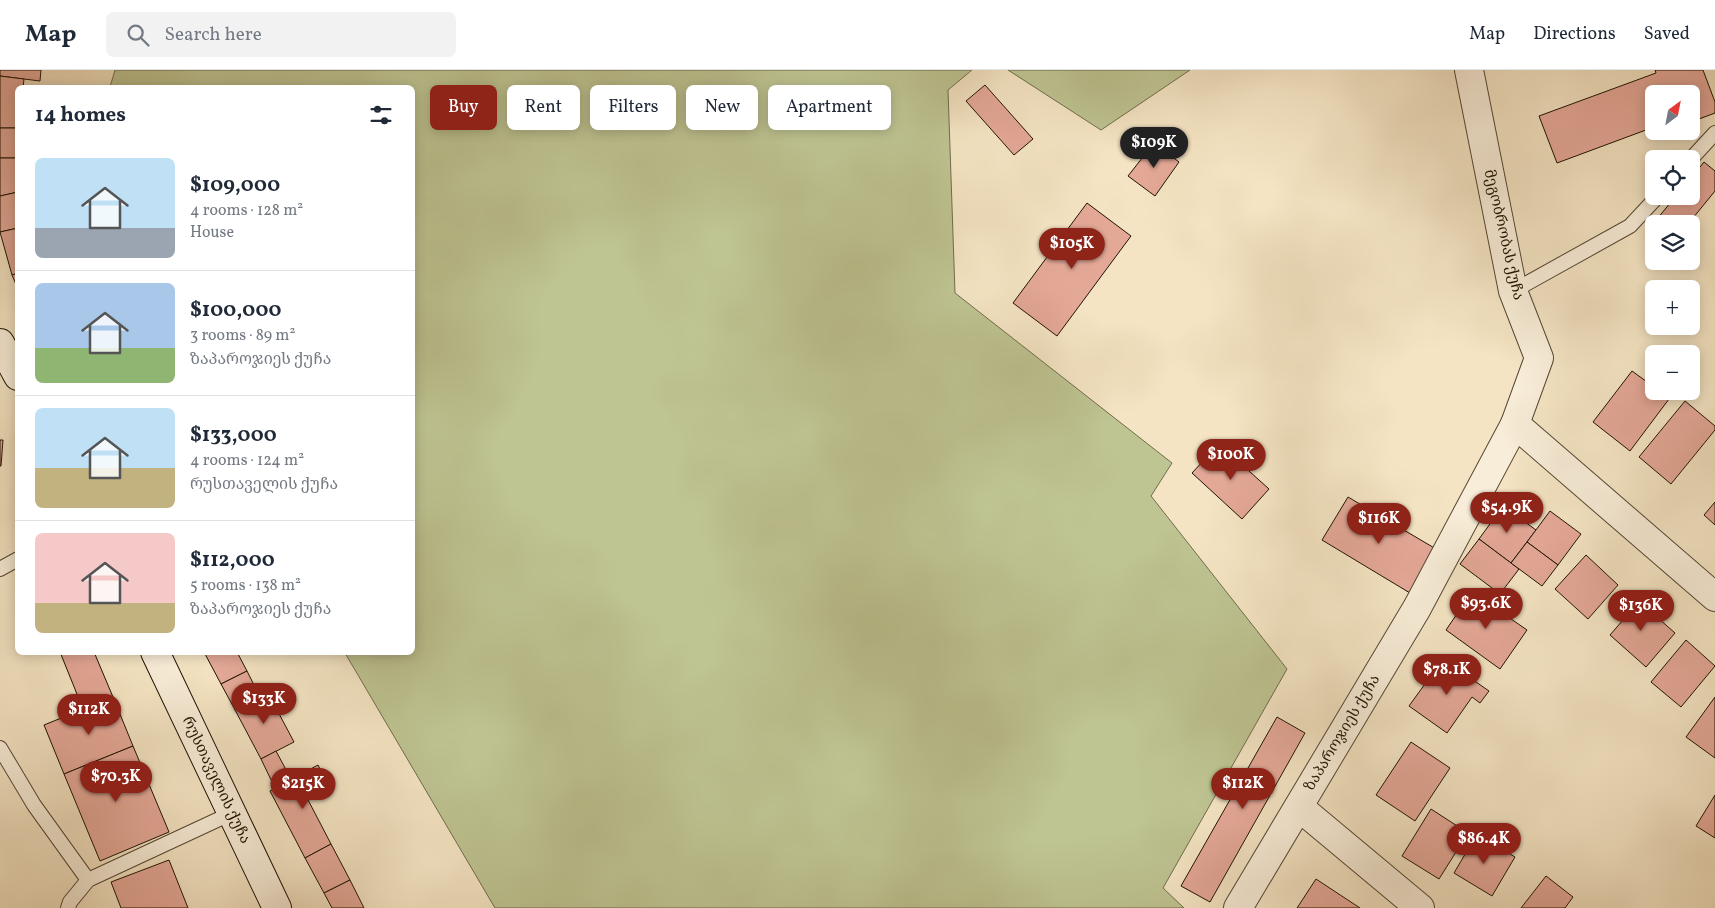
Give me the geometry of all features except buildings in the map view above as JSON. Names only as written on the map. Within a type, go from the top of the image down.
[{"type":"street","name":"მეგობრობას ქუჩა","points":[[1469,70],[1513,291],[1539,358],[1515,424]]},
{"type":"street","points":[[0,343],[15,370]]},
{"type":"street","points":[[1515,424],[1715,597]]},
{"type":"street","name":"ზაპაროჯიეს ქუჩა","points":[[1238,908],[1417,608],[1515,424]]},
{"type":"street","name":"რუსთაველის ქუჩა","points":[[156,655],[230,814],[277,908]]},
{"type":"street","points":[[1299,807],[1420,908]]},
{"type":"lane","points":[[1700,150],[1715,133]]},
{"type":"lane","points":[[1513,291],[1630,226],[1650,205]]},
{"type":"lane","points":[[0,569],[15,561]]},
{"type":"lane","points":[[0,748],[34,805],[88,880]]},
{"type":"lane","points":[[68,908],[70,902],[88,880],[230,814]]},
{"type":"green space","points":[[115,70],[972,70],[948,90],[955,293],[1172,463],[1151,496],[1287,669],[1163,888],[1184,908],[495,908],[346,655],[415,655],[415,85],[111,85]]},
{"type":"green space","points":[[1008,70],[1190,70],[1101,130]]}]
